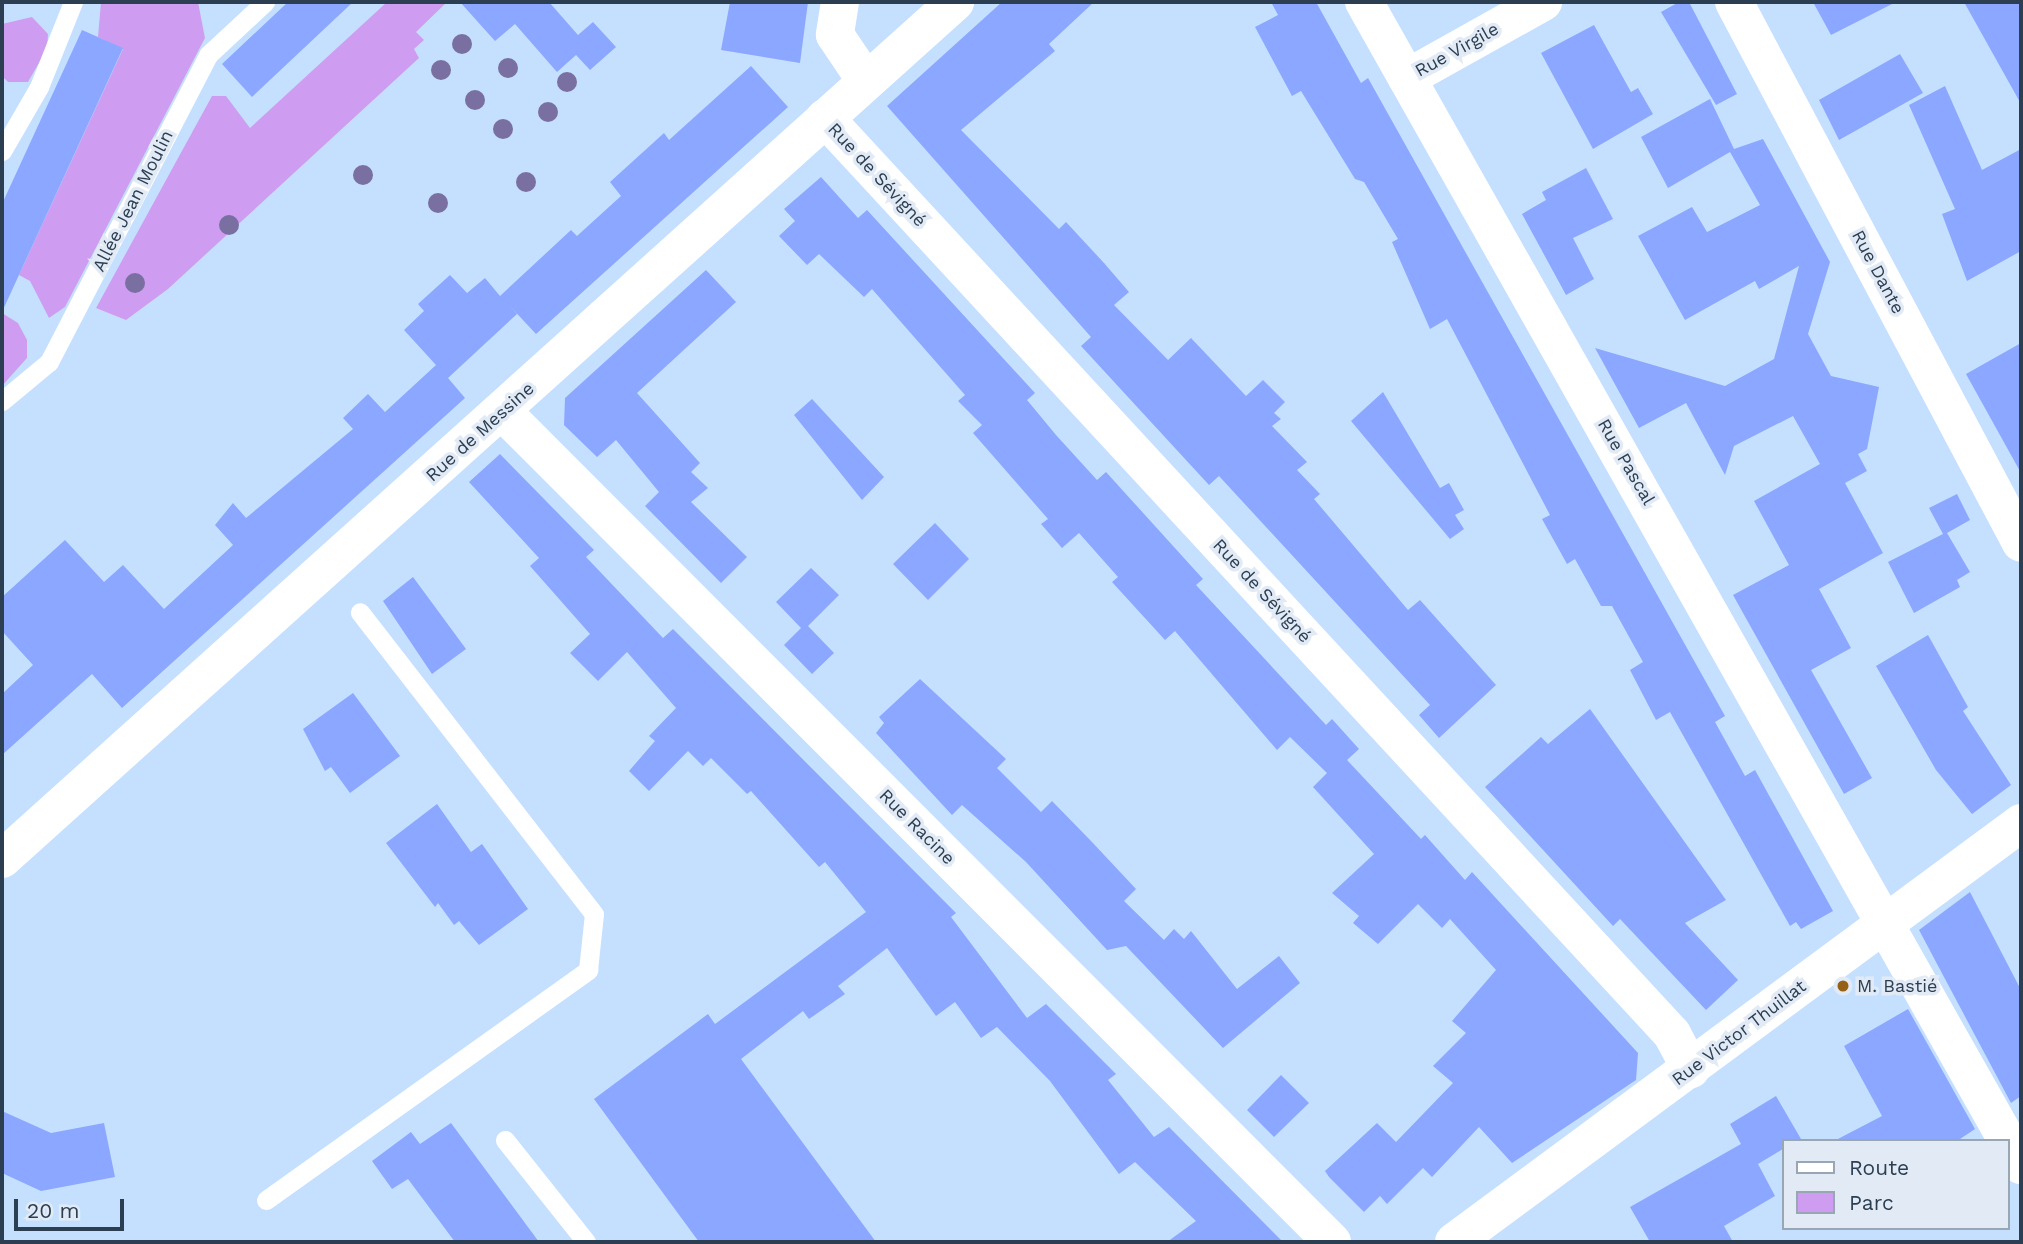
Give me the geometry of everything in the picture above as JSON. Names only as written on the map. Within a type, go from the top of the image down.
[{"type":"street","points":[[840,2],[835,35],[866,81]]},
{"type":"street","name":"Rue de Messine","points":[[2,859],[503,412],[955,2]]},
{"type":"street","name":"Rue Pascal","points":[[1364,2],[1888,922],[2007,1139]]},
{"type":"street","name":"Rue Virgile","points":[[1407,78],[1543,2]]},
{"type":"street","name":"Rue Dante","points":[[1734,2],[2021,543]]},
{"type":"street","name":"Rue de Sévigné","points":[[825,118],[1672,1034],[1691,1069]]},
{"type":"street","name":"Rue Racine","points":[[503,412],[1332,1242]]},
{"type":"street","name":"Rue Victor Thuillat","points":[[1454,1242],[2021,823]]},
{"type":"street","name":"Rue Pascal","points":[[2009,1143],[2021,1165]]},
{"type":"lane","points":[[2,150],[39,87],[73,2]]},
{"type":"lane","name":"Allée Jean Moulin","points":[[2,401],[49,362],[208,55],[265,2]]},
{"type":"lane","points":[[267,1200],[588,970],[594,914],[360,612]]},
{"type":"lane","points":[[505,1140],[586,1242]]},
{"type":"green space","points":[[101,2],[198,2],[205,38],[65,307],[49,318],[30,281],[19,275],[123,49],[98,37]]},
{"type":"green space","points":[[387,2],[447,2],[416,32],[424,40],[414,49],[419,58],[168,289],[126,320],[96,308],[212,96],[226,96],[250,128]]},
{"type":"green space","points":[[32,17],[48,34],[47,49],[28,82],[8,82],[2,76],[2,24]]},
{"type":"green space","points":[[2,313],[18,323],[27,340],[27,358],[2,386]]},
{"type":"building","points":[[288,2],[353,2],[252,97],[222,64]]},
{"type":"building","points":[[460,2],[549,2],[578,35],[593,22],[616,47],[590,70],[576,55],[557,72],[515,24],[495,41]]},
{"type":"building","points":[[730,2],[808,2],[800,63],[721,50]]},
{"type":"building","points":[[1002,2],[1094,2],[1049,44],[1055,51],[961,130],[1059,229],[1066,222],[1104,263],[1129,292],[1114,305],[1168,360],[1191,338],[1246,396],[1263,380],[1285,402],[1274,413],[1281,419],[1272,426],[1307,462],[1297,470],[1320,494],[1314,499],[1408,610],[1420,600],[1496,685],[1439,738],[1419,715],[1430,705],[1219,476],[1209,485],[1081,346],[1091,337],[887,106]]},
{"type":"building","points":[[1271,2],[1316,2],[1361,83],[1368,78],[1725,716],[1715,722],[1745,776],[1755,770],[1833,911],[1801,929],[1796,922],[1790,926],[1670,712],[1656,720],[1630,670],[1643,662],[1612,606],[1601,606],[1575,559],[1567,564],[1542,519],[1550,515],[1447,319],[1430,329],[1392,242],[1398,239],[1364,182],[1355,179],[1301,91],[1292,96],[1255,27],[1278,15]]},
{"type":"building","points":[[1679,2],[1689,2],[1737,94],[1716,105],[1661,12]]},
{"type":"building","points":[[1813,2],[1896,2],[1831,35]]},
{"type":"building","points":[[1964,2],[2021,2],[2021,104]]},
{"type":"building","points":[[1594,25],[1631,92],[1638,88],[1653,114],[1593,149],[1541,53]]},
{"type":"building","points":[[82,30],[123,48],[2,312],[2,204]]},
{"type":"building","points":[[1900,54],[1923,93],[1839,140],[1819,100]]},
{"type":"building","points":[[751,66],[788,107],[536,334],[508,304],[517,314],[448,378],[465,398],[122,708],[92,674],[2,755],[2,694],[33,665],[2,631],[2,597],[65,540],[104,582],[123,565],[164,609],[233,545],[215,525],[233,503],[246,518],[353,429],[343,418],[368,394],[385,412],[436,365],[404,330],[424,311],[418,304],[450,275],[467,293],[485,278],[500,296],[571,230],[577,236],[621,196],[610,182],[664,133],[669,140]]},
{"type":"building","points":[[1945,86],[1982,170],[2021,149],[2021,251],[1967,281],[1942,214],[1955,209],[1909,105]]},
{"type":"building","points":[[1710,99],[1734,149],[1763,139],[1830,262],[1808,334],[1831,376],[1879,387],[1867,449],[1858,454],[1867,471],[1845,483],[1883,553],[1819,589],[1851,648],[1811,670],[1872,778],[1844,794],[1733,595],[1789,565],[1754,501],[1820,464],[1793,416],[1734,446],[1725,475],[1686,403],[1639,428],[1595,348],[1725,386],[1774,359],[1799,266],[1759,289],[1755,281],[1685,320],[1638,236],[1692,207],[1707,232],[1760,205],[1730,152],[1668,188],[1641,137]]},
{"type":"building","points":[[1586,168],[1613,219],[1573,238],[1594,279],[1566,295],[1522,214],[1546,200],[1542,192]]},
{"type":"building","points":[[821,177],[858,218],[867,210],[1035,393],[1027,400],[1097,480],[1106,472],[1203,579],[1196,585],[1326,725],[1332,719],[1359,749],[1347,760],[1421,839],[1425,835],[1465,880],[1472,872],[1638,1053],[1636,1080],[1512,1163],[1479,1127],[1432,1177],[1423,1168],[1387,1204],[1380,1196],[1364,1212],[1329,1177],[1325,1171],[1377,1123],[1396,1142],[1453,1083],[1433,1066],[1466,1033],[1452,1021],[1496,970],[1450,919],[1442,928],[1418,904],[1378,944],[1353,923],[1359,916],[1332,893],[1374,854],[1313,787],[1327,773],[1290,737],[1277,750],[1175,631],[1165,640],[1112,582],[1118,577],[1079,533],[1062,548],[1041,524],[1048,519],[973,433],[982,425],[958,401],[965,395],[872,289],[864,297],[819,254],[807,265],[779,236],[795,221],[784,209]]},
{"type":"building","points":[[706,270],[736,302],[637,393],[700,463],[691,472],[708,488],[691,502],[747,557],[721,583],[645,506],[659,492],[616,440],[597,457],[564,425],[565,398]]},
{"type":"building","points":[[2021,343],[2021,473],[1966,374]]},
{"type":"building","points":[[1383,392],[1440,488],[1449,483],[1464,510],[1455,515],[1464,529],[1450,539],[1351,421]]},
{"type":"building","points":[[812,399],[884,477],[862,500],[794,415]]},
{"type":"building","points":[[500,454],[594,550],[586,557],[663,638],[673,629],[956,913],[951,917],[1027,1018],[1046,1004],[1116,1074],[1108,1080],[1154,1137],[1169,1127],[1283,1242],[1167,1242],[1196,1221],[1135,1162],[1119,1174],[1050,1081],[997,1027],[981,1038],[955,1002],[936,1016],[887,948],[838,986],[845,994],[809,1019],[803,1011],[741,1059],[876,1242],[699,1242],[594,1099],[708,1014],[715,1024],[866,912],[825,862],[819,867],[751,791],[747,794],[711,758],[703,766],[688,751],[649,791],[629,771],[655,741],[649,736],[676,708],[627,652],[598,681],[570,653],[590,634],[530,566],[539,558],[469,482]]},
{"type":"building","points":[[1957,494],[1970,520],[1947,533],[1970,572],[1957,580],[1960,587],[1914,613],[1888,562],[1943,534],[1929,508]]},
{"type":"building","points":[[935,523],[969,559],[928,600],[893,564]]},
{"type":"building","points":[[811,568],[839,595],[808,626],[834,653],[812,674],[784,645],[801,628],[776,602]]},
{"type":"building","points":[[413,577],[466,649],[432,674],[383,601]]},
{"type":"building","points":[[1928,635],[1968,707],[1963,711],[2011,785],[1972,814],[1936,770],[1876,666]]},
{"type":"building","points":[[920,679],[1006,759],[997,768],[1041,812],[1052,801],[1136,889],[1124,901],[1164,940],[1174,929],[1184,939],[1191,931],[1237,989],[1279,956],[1300,983],[1223,1048],[1126,946],[1107,950],[1026,862],[962,805],[952,815],[876,733],[884,723],[879,717]]},
{"type":"building","points":[[353,693],[400,756],[350,793],[331,767],[325,771],[303,729]]},
{"type":"building","points":[[1590,709],[1726,900],[1685,923],[1738,980],[1706,1010],[1620,919],[1613,926],[1485,787],[1541,737],[1548,744]]},
{"type":"building","points":[[437,804],[471,852],[482,844],[528,909],[479,945],[459,921],[454,925],[438,903],[435,907],[386,843]]},
{"type":"building","points":[[1970,892],[2021,990],[2021,1096],[2011,1103],[1919,930]]},
{"type":"building","points":[[1908,1009],[1975,1129],[1960,1139],[1838,1139],[1882,1116],[1844,1046]]},
{"type":"building","points":[[1281,1075],[1309,1103],[1274,1137],[1247,1110]]},
{"type":"building","points":[[1776,1096],[1801,1139],[1782,1139],[1782,1150],[1758,1164],[1775,1196],[1724,1226],[1733,1242],[1650,1242],[1630,1207],[1741,1144],[1730,1124]]},
{"type":"building","points":[[2,1111],[51,1133],[104,1123],[115,1177],[41,1191],[2,1173]]},
{"type":"building","points":[[451,1123],[539,1242],[455,1242],[408,1179],[392,1189],[372,1161],[411,1132],[420,1144]]},
{"type":"place","name":"M. Bastié","points":[[1843,986]]}]
